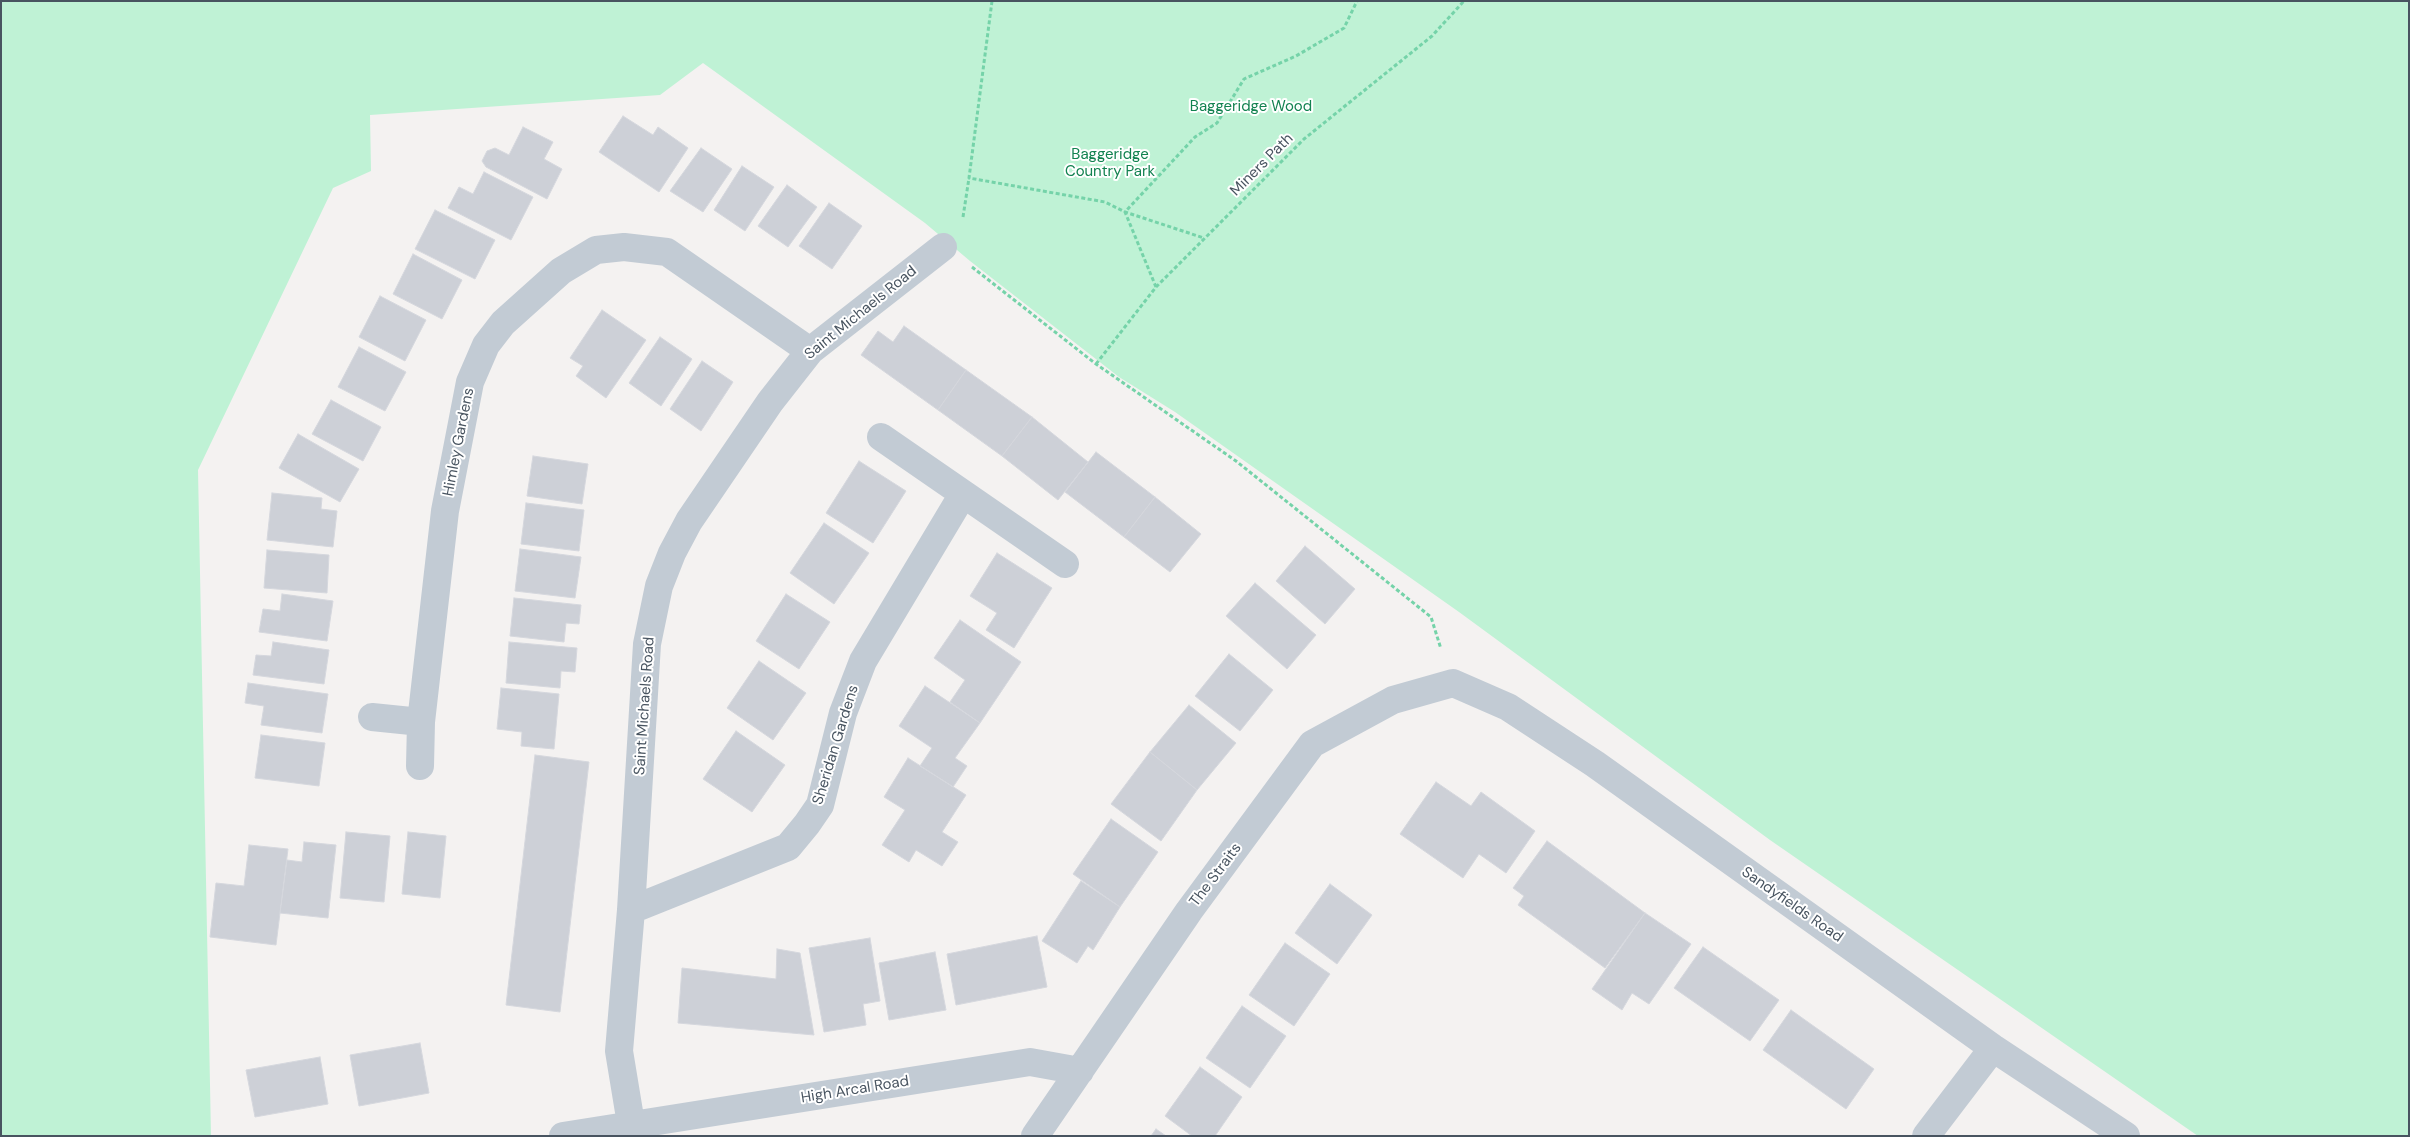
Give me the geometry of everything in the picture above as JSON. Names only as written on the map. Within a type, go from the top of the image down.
[{"type":"street","name":"Himley Gardens","points":[[420,766],[422,722],[445,511],[470,382],[486,345],[503,323],[561,271],[596,250],[624,246],[667,252],[810,351]]},
{"type":"street","name":"Saint Michaels Road","points":[[631,1131],[618,1052],[632,910],[647,644],[659,586],[672,552],[689,521],[770,402],[810,351],[943,247]]},
{"type":"street","points":[[881,437],[1065,564]]},
{"type":"street","name":"Sheridan Gardens","points":[[632,910],[788,847],[807,824],[820,805],[842,713],[863,661],[963,494]]},
{"type":"street","name":"Sandyfields Road","points":[[1453,683],[1508,707],[1595,764],[1993,1048],[2126,1136]]},
{"type":"street","name":"The Straits","points":[[1035,1136],[1189,911],[1312,744],[1393,700],[1453,683]]},
{"type":"street","points":[[372,716],[422,722]]},
{"type":"street","points":[[1926,1136],[1993,1048]]},
{"type":"street","name":"High Arcal Road","points":[[563,1136],[631,1131],[1030,1062],[1080,1071]]},
{"type":"path","points":[[992,1],[970,178],[1105,202],[1125,212],[1205,238]]},
{"type":"path","points":[[1125,212],[1194,137],[1217,123],[1244,79],[1296,56],[1344,28],[1357,1]]},
{"type":"path","name":"Miners Path","points":[[1096,364],[1156,287],[1304,139],[1432,36],[1464,1]]},
{"type":"path","points":[[1125,212],[1156,287]]},
{"type":"path","points":[[943,247],[956,253],[1096,364],[1236,461],[1431,617],[1453,683]]},
{"type":"green space","points":[[1,1],[2409,1],[2409,1136],[2198,1136],[1770,840],[1459,612],[1175,412],[1119,377],[970,261],[925,223],[703,63],[660,95],[370,115],[371,171],[333,188],[198,470],[211,1136],[1,1136]]},
{"type":"building","points":[[623,116],[653,135],[658,127],[688,148],[659,192],[599,152]]},
{"type":"building","points":[[523,127],[553,142],[544,159],[562,169],[547,199],[486,167],[482,161],[487,151],[495,148],[509,155]]},
{"type":"building","points":[[701,148],[732,169],[703,212],[670,191]]},
{"type":"building","points":[[742,166],[774,187],[745,231],[714,210]]},
{"type":"building","points":[[484,172],[533,197],[511,240],[448,208],[459,187],[473,194]]},
{"type":"building","points":[[787,185],[817,207],[788,247],[758,226]]},
{"type":"building","points":[[829,203],[862,226],[832,269],[799,246]]},
{"type":"building","points":[[435,210],[495,240],[475,279],[415,249]]},
{"type":"building","points":[[413,254],[462,280],[442,319],[393,294]]},
{"type":"building","points":[[380,296],[426,320],[405,361],[359,337]]},
{"type":"building","points":[[602,310],[646,340],[606,398],[576,376],[583,366],[570,358]]},
{"type":"building","points":[[904,326],[966,370],[938,410],[861,355],[878,331],[893,342]]},
{"type":"building","points":[[660,337],[692,359],[661,406],[629,383]]},
{"type":"building","points":[[359,347],[406,372],[385,411],[338,387]]},
{"type":"building","points":[[702,361],[733,382],[701,431],[670,409]]},
{"type":"building","points":[[966,370],[1032,417],[1002,456],[938,410]]},
{"type":"building","points":[[331,400],[381,427],[363,461],[312,434]]},
{"type":"building","points":[[1032,417],[1088,462],[1058,500],[1002,456]]},
{"type":"building","points":[[298,434],[359,469],[340,502],[279,468]]},
{"type":"building","points":[[1096,452],[1155,497],[1124,537],[1065,492]]},
{"type":"building","points":[[533,456],[588,464],[582,504],[527,496]]},
{"type":"building","points":[[859,461],[906,491],[873,543],[826,513]]},
{"type":"building","points":[[272,493],[322,498],[321,509],[337,511],[333,547],[267,540]]},
{"type":"building","points":[[1155,497],[1201,534],[1170,572],[1124,537]]},
{"type":"building","points":[[526,503],[584,510],[579,551],[521,544]]},
{"type":"building","points":[[824,523],[869,553],[834,604],[790,573]]},
{"type":"building","points":[[1305,546],[1355,589],[1325,624],[1276,581]]},
{"type":"building","points":[[520,549],[581,557],[575,598],[515,591]]},
{"type":"building","points":[[267,550],[329,555],[327,593],[264,588]]},
{"type":"building","points":[[997,553],[1052,588],[1014,648],[986,630],[997,613],[970,596]]},
{"type":"building","points":[[1255,583],[1316,635],[1287,669],[1226,616]]},
{"type":"building","points":[[282,594],[333,601],[327,641],[259,632],[263,609],[280,611]]},
{"type":"building","points":[[786,594],[830,622],[799,669],[756,641]]},
{"type":"building","points":[[514,598],[581,605],[579,624],[566,623],[564,642],[510,636]]},
{"type":"building","points":[[960,620],[1021,662],[980,723],[950,702],[965,680],[934,658]]},
{"type":"building","points":[[273,642],[329,650],[324,684],[253,675],[256,655],[271,656]]},
{"type":"building","points":[[509,642],[577,648],[575,672],[561,671],[560,688],[506,683]]},
{"type":"building","points":[[1229,654],[1273,690],[1240,731],[1195,696]]},
{"type":"building","points":[[759,661],[806,693],[773,740],[727,708]]},
{"type":"building","points":[[248,683],[328,694],[322,733],[261,725],[264,706],[245,703]]},
{"type":"building","points":[[925,686],[980,723],[955,758],[967,766],[953,787],[920,766],[932,748],[899,726]]},
{"type":"building","points":[[501,688],[559,694],[554,749],[521,746],[522,732],[497,729]]},
{"type":"building","points":[[1189,705],[1236,743],[1197,790],[1150,752]]},
{"type":"building","points":[[736,731],[785,765],[752,812],[703,779]]},
{"type":"building","points":[[261,735],[325,743],[319,786],[255,778]]},
{"type":"building","points":[[1150,752],[1197,790],[1161,841],[1111,804]]},
{"type":"building","points":[[535,755],[589,762],[560,1012],[506,1005]]},
{"type":"building","points":[[908,758],[966,795],[942,832],[958,842],[942,866],[916,850],[909,862],[882,845],[905,810],[884,797]]},
{"type":"building","points":[[1436,782],[1471,806],[1481,792],[1535,831],[1506,873],[1479,854],[1463,878],[1400,834]]},
{"type":"building","points":[[1111,819],[1158,852],[1120,907],[1073,874]]},
{"type":"building","points":[[346,832],[390,836],[384,902],[340,898]]},
{"type":"building","points":[[408,832],[446,836],[440,898],[402,894]]},
{"type":"building","points":[[1547,841],[1645,913],[1605,968],[1518,905],[1524,896],[1513,888]]},
{"type":"building","points":[[304,842],[336,845],[328,918],[280,913],[287,860],[302,862]]},
{"type":"building","points":[[249,845],[288,849],[276,945],[210,937],[216,883],[244,886]]},
{"type":"building","points":[[1081,881],[1120,907],[1093,950],[1088,946],[1077,963],[1042,941]]},
{"type":"building","points":[[1330,884],[1372,915],[1337,964],[1295,933]]},
{"type":"building","points":[[1645,913],[1691,944],[1649,1004],[1632,993],[1622,1010],[1592,989]]},
{"type":"building","points":[[1037,936],[1047,987],[956,1005],[947,954]]},
{"type":"building","points":[[870,938],[880,1001],[863,1004],[866,1025],[824,1032],[809,948]]},
{"type":"building","points":[[1285,943],[1330,974],[1294,1026],[1249,995]]},
{"type":"building","points":[[1703,947],[1779,1000],[1750,1041],[1674,988]]},
{"type":"building","points":[[777,949],[800,953],[814,1035],[678,1023],[682,968],[776,979]]},
{"type":"building","points":[[935,952],[946,1010],[889,1020],[879,963]]},
{"type":"building","points":[[1242,1006],[1286,1036],[1250,1088],[1206,1058]]},
{"type":"building","points":[[1791,1010],[1874,1069],[1846,1109],[1763,1050]]},
{"type":"building","points":[[420,1043],[429,1093],[359,1106],[350,1055]]},
{"type":"building","points":[[320,1057],[328,1104],[255,1117],[246,1070]]},
{"type":"building","points":[[1200,1067],[1242,1097],[1215,1136],[1192,1136],[1165,1116]]},
{"type":"building","points":[[1156,1129],[1166,1136],[1151,1136]]},
{"type":"park label","name":"Baggeridge Wood","points":[[1251,107]]},
{"type":"park label","name":"Baggeridge Country Park","points":[[1110,164]]}]
